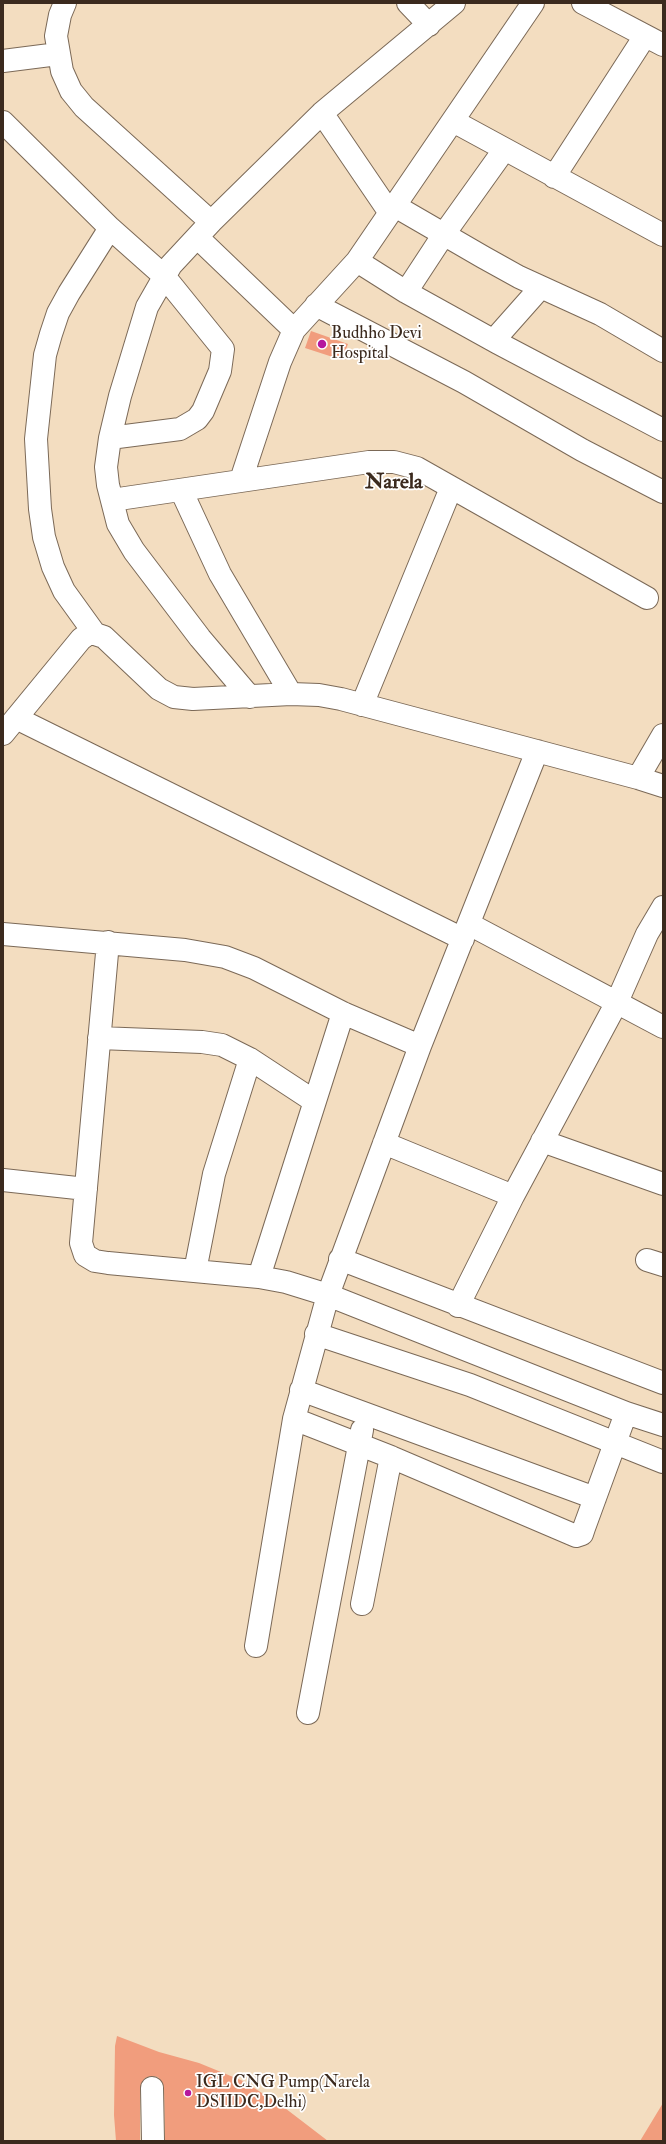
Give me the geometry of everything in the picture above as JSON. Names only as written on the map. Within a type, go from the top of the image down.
[{"type":"street","points":[[65,3],[60,15],[56,36],[62,71],[71,91],[84,107],[204,230],[294,330]]},
{"type":"street","points":[[408,3],[429,25]]},
{"type":"street","points":[[250,697],[200,638],[134,551],[118,524],[106,467],[110,438],[120,396],[147,307],[171,265],[204,230],[322,113],[454,3]]},
{"type":"street","points":[[241,480],[280,362],[294,330],[357,261],[533,3]]},
{"type":"street","points":[[554,177],[654,40],[583,3]]},
{"type":"street","points":[[3,60],[58,54]]},
{"type":"street","points":[[322,113],[393,209],[444,234],[483,258],[600,314],[663,352]]},
{"type":"street","points":[[453,121],[554,177],[660,229]]},
{"type":"street","points":[[3,122],[110,228],[164,276],[222,349],[220,371],[203,411],[189,424],[180,428],[110,438]]},
{"type":"street","points":[[406,292],[444,234],[504,150]]},
{"type":"street","points":[[95,634],[64,591],[53,568],[44,537],[40,509],[36,439],[45,356],[51,334],[69,293],[110,228]]},
{"type":"street","points":[[357,261],[406,292],[663,430]]},
{"type":"street","points":[[494,340],[541,287]]},
{"type":"street","points":[[316,305],[464,382],[582,450],[663,492]]},
{"type":"street","points":[[112,500],[369,462],[394,462],[418,468],[647,598]]},
{"type":"street","points":[[362,705],[451,488]]},
{"type":"street","points":[[181,490],[220,574],[291,694]]},
{"type":"street","points":[[663,786],[537,751],[319,695],[291,694],[192,699],[174,697],[159,688],[104,637],[95,634],[88,634],[81,638],[10,726],[466,932],[617,1002],[663,1027]]},
{"type":"street","points":[[638,778],[663,735]]},
{"type":"street","points":[[256,1646],[294,1419],[316,1334],[328,1295],[340,1259],[420,1046],[537,751]]},
{"type":"street","points":[[458,1306],[513,1196],[617,1002],[647,934],[663,907]]},
{"type":"street","points":[[3,934],[108,942],[185,950],[225,957],[254,968],[343,1013],[420,1046]]},
{"type":"street","points":[[108,942],[81,1243],[85,1255],[95,1261],[108,1263],[259,1277],[328,1295],[626,1413],[663,1425]]},
{"type":"street","points":[[259,1277],[343,1013]]},
{"type":"street","points":[[99,1038],[202,1042],[222,1046],[250,1059],[314,1101]]},
{"type":"street","points":[[195,1272],[214,1174],[250,1059]]},
{"type":"street","points":[[542,1141],[663,1184]]},
{"type":"street","points":[[384,1143],[513,1196]]},
{"type":"street","points":[[3,1180],[86,1189]]},
{"type":"street","points":[[340,1259],[458,1306],[663,1383]]},
{"type":"street","points":[[316,1334],[470,1385],[663,1462]]},
{"type":"street","points":[[301,1390],[595,1498]]},
{"type":"street","points":[[294,1419],[360,1444],[576,1536],[582,1534],[626,1413]]},
{"type":"street","points":[[308,1714],[360,1444],[364,1414]]},
{"type":"street","points":[[362,1604],[391,1457]]},
{"type":"street","points":[[152,2088],[153,2141]]},
{"type":"building","points":[[311,331],[348,344],[342,360],[305,348]]},
{"type":"building","name":"IGL CNG Pump(Narela DSIIDC,Delhi)","points":[[117,2036],[159,2052],[199,2063],[243,2081],[281,2105],[328,2141],[165,2141],[164,2087],[158,2077],[152,2076],[145,2078],[140,2088],[140,2141],[116,2141],[114,2115],[115,2046]]},
{"type":"building","points":[[663,2103],[663,2141],[640,2141]]},
{"type":"place","name":"Budhho Devi Hospital","points":[[322,344]]},
{"type":"place","name":"IGL CNG Pump(Narela DSIIDC,Delhi)","points":[[188,2093]]},
{"type":"district","name":"Narela","points":[[394,483]]}]
